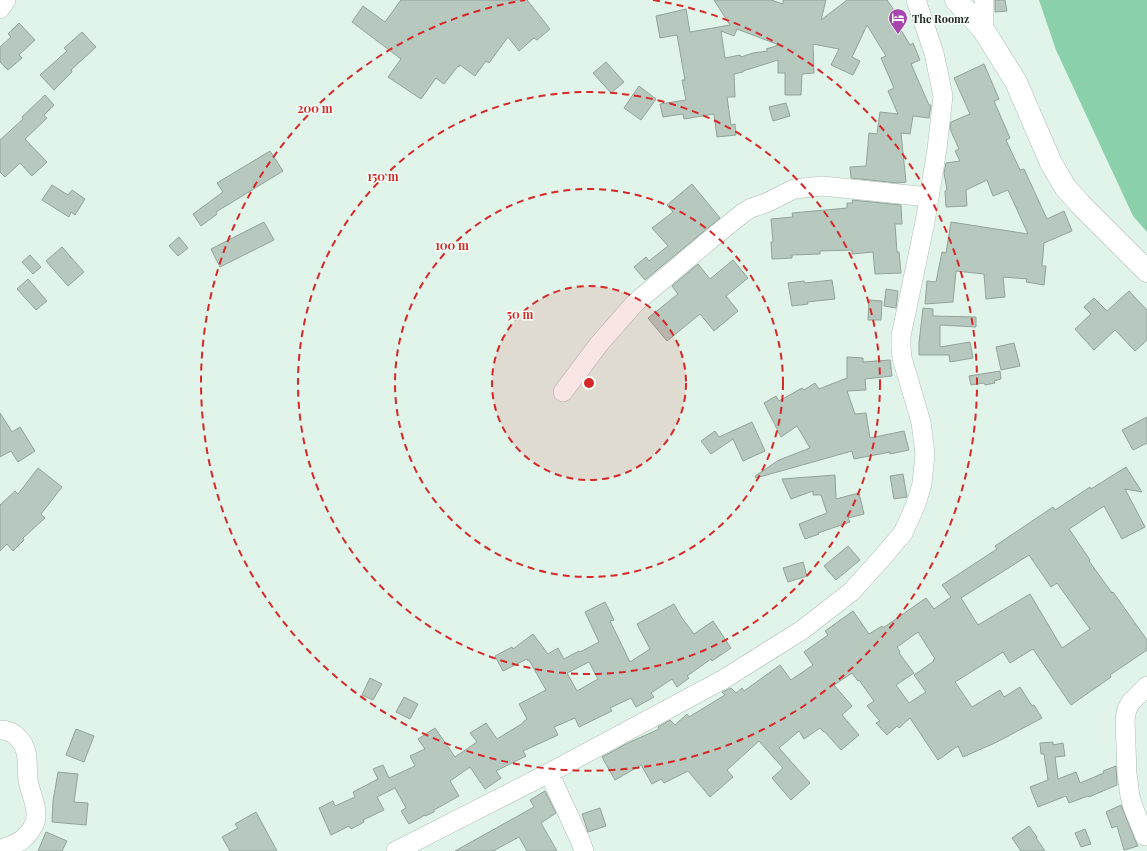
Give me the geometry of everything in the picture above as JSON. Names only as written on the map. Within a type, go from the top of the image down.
[{"type":"highway","points":[[956,0],[982,29],[1016,82],[1051,163],[1065,186],[1080,204],[1147,271]]},
{"type":"street","points":[[0,9],[6,0]]},
{"type":"street","points":[[396,851],[549,773],[724,679],[802,630],[851,592],[903,533],[916,504],[922,484],[925,454],[921,422],[902,358],[900,346],[925,222],[937,150],[943,96],[934,53],[916,0]]},
{"type":"street","points":[[982,29],[984,0]]},
{"type":"street","points":[[563,392],[599,344],[635,303],[743,213],[751,208],[766,203],[794,189],[822,186],[929,197]]},
{"type":"street","points":[[1145,836],[1130,796],[1127,774],[1125,719],[1127,709],[1131,702],[1147,686]]},
{"type":"street","points":[[0,730],[10,732],[19,738],[26,752],[28,780],[36,811],[33,827],[28,835],[21,841],[0,850]]},
{"type":"street","points":[[549,773],[584,851]]},
{"type":"shaded area","points":[[1039,0],[1147,0],[1147,232],[1133,216],[1056,50]]},
{"type":"building","points":[[401,0],[527,0],[550,29],[537,40],[534,38],[519,51],[508,37],[489,63],[486,61],[475,76],[460,65],[444,84],[436,78],[421,99],[388,77],[401,59],[352,22],[363,6],[385,22]]},
{"type":"building","points":[[714,0],[771,0],[783,4],[783,0],[826,0],[821,20],[847,0],[887,0],[896,13],[892,15],[910,45],[913,43],[920,60],[911,64],[929,105],[931,105],[929,118],[913,116],[910,134],[901,133],[906,182],[898,183],[851,178],[850,167],[866,166],[869,133],[877,134],[880,112],[898,114],[888,91],[894,88],[881,58],[886,56],[867,25],[852,57],[860,61],[853,75],[831,65],[839,49],[813,44],[814,73],[802,74],[801,95],[785,95],[785,73],[778,73],[778,60],[734,74],[735,97],[727,97],[731,125],[735,124],[736,135],[717,137],[714,114],[684,119],[683,114],[663,117],[660,104],[686,100],[682,80],[685,80],[677,35],[660,38],[656,16],[686,9],[690,32],[730,25]],"holes":[[[737,29],[779,45],[766,49],[768,51],[753,53],[741,57],[740,55],[725,58],[721,31],[734,36]]]},
{"type":"building","points":[[995,0],[1005,0],[1007,11],[995,12]]},
{"type":"building","points":[[19,23],[35,40],[19,55],[22,58],[8,70],[0,62],[0,47],[11,37],[8,34]]},
{"type":"building","points":[[82,32],[96,47],[71,70],[72,72],[54,90],[40,75],[67,51],[64,48]]},
{"type":"building","points":[[606,62],[624,82],[611,93],[593,73]]},
{"type":"building","points":[[984,64],[999,99],[994,101],[1010,138],[1006,140],[1020,170],[1024,169],[1047,219],[1064,211],[1072,231],[1044,243],[1042,266],[1046,266],[1044,285],[1026,282],[1027,279],[1003,277],[1005,297],[986,299],[984,274],[956,271],[953,302],[925,304],[927,281],[936,282],[942,252],[946,253],[951,222],[1028,234],[1008,190],[993,196],[987,180],[966,190],[967,206],[946,207],[945,191],[947,190],[944,173],[946,163],[960,161],[955,151],[959,149],[950,129],[951,122],[970,114],[954,78]]},
{"type":"building","points":[[639,86],[656,99],[641,120],[624,108]]},
{"type":"building","points":[[45,95],[54,105],[44,115],[47,118],[25,139],[47,162],[32,176],[20,163],[5,177],[0,172],[0,140],[23,119],[22,117]]},
{"type":"building","points":[[786,103],[790,116],[773,121],[769,107]]},
{"type":"building","points":[[270,151],[283,171],[216,212],[217,214],[201,226],[193,214],[223,192],[217,183]]},
{"type":"building","points":[[692,184],[720,218],[645,280],[634,267],[646,257],[649,261],[668,246],[652,228],[673,212],[667,205]]},
{"type":"building","points":[[52,185],[68,195],[72,190],[85,199],[75,215],[71,212],[69,217],[42,200]]},
{"type":"building","points":[[852,200],[901,205],[902,224],[895,224],[897,252],[899,252],[901,273],[875,274],[873,252],[852,254],[852,250],[820,251],[820,254],[792,255],[792,258],[772,259],[771,242],[773,242],[771,219],[793,217],[792,213],[847,208],[847,203],[853,203]]},
{"type":"building","points":[[264,222],[274,240],[220,267],[211,249]]},
{"type":"building","points":[[179,237],[188,248],[178,256],[169,246]]},
{"type":"building","points":[[62,247],[84,272],[68,286],[46,261]]},
{"type":"building","points":[[30,255],[41,267],[33,274],[22,262]]},
{"type":"building","points":[[733,260],[748,278],[726,296],[738,311],[714,331],[700,314],[667,341],[648,318],[678,294],[672,286],[698,264],[710,279]]},
{"type":"building","points":[[28,279],[47,301],[36,310],[17,289]]},
{"type":"building","points":[[832,280],[835,299],[807,302],[808,304],[792,306],[788,283]]},
{"type":"building","points":[[886,289],[898,291],[896,308],[884,306]]},
{"type":"building","points":[[1129,291],[1147,310],[1147,340],[1135,351],[1115,330],[1094,350],[1075,329],[1091,314],[1084,307],[1094,298],[1107,311]]},
{"type":"building","points":[[869,300],[882,301],[881,320],[868,320]]},
{"type":"building","points":[[923,308],[933,309],[933,316],[976,317],[976,327],[940,325],[940,347],[970,342],[973,358],[950,362],[949,355],[919,355]]},
{"type":"building","points":[[1014,343],[1020,366],[1001,370],[996,347]]},
{"type":"building","points":[[847,357],[863,358],[863,362],[890,360],[892,376],[865,379],[866,390],[847,391],[855,414],[866,413],[870,438],[904,431],[909,450],[854,459],[852,451],[756,478],[755,476],[779,460],[810,448],[797,426],[781,437],[764,403],[776,396],[779,401],[802,388],[804,390],[815,383],[819,389],[847,378]]},
{"type":"building","points":[[1000,371],[1001,379],[994,381],[995,383],[971,385],[969,376]]},
{"type":"building","points":[[0,413],[12,432],[20,427],[35,451],[18,462],[11,451],[0,457]]},
{"type":"building","points":[[1147,417],[1147,443],[1133,450],[1122,430]]},
{"type":"building","points":[[752,422],[765,451],[743,461],[733,439],[711,454],[701,441],[715,431],[719,437]]},
{"type":"building","points":[[1126,467],[1142,492],[1125,489],[1145,527],[1122,539],[1104,506],[1069,529],[1090,560],[1089,561],[1147,640],[1147,650],[1110,675],[1111,677],[1071,705],[1033,649],[1010,663],[1003,652],[955,682],[972,707],[1000,690],[1004,697],[1020,687],[1032,706],[1034,705],[1042,718],[997,742],[963,757],[958,746],[938,760],[910,718],[899,728],[897,726],[887,735],[876,723],[880,721],[867,706],[874,701],[852,673],[834,685],[852,706],[842,715],[859,735],[841,750],[820,728],[804,739],[799,731],[779,748],[810,783],[791,800],[772,778],[783,768],[759,741],[727,770],[733,777],[710,797],[688,771],[664,783],[661,779],[652,784],[641,765],[615,780],[602,757],[659,729],[658,727],[670,720],[675,725],[687,714],[689,717],[725,695],[722,692],[731,688],[736,693],[742,688],[744,691],[780,665],[791,680],[813,665],[804,652],[828,635],[825,631],[853,611],[869,634],[882,626],[883,628],[926,598],[934,609],[951,597],[942,585],[997,549],[995,546],[1053,507],[1055,510],[1090,487],[1091,489]],"holes":[[[1029,555],[1051,587],[1057,583],[1090,629],[1062,648],[1030,594],[978,625],[961,598]],[[918,632],[935,659],[914,675],[926,692],[909,703],[896,685],[914,673],[899,653],[900,652],[897,647]]]},
{"type":"building","points":[[38,468],[62,487],[41,514],[45,518],[23,538],[24,540],[13,551],[7,544],[0,551],[0,505],[15,491],[18,494]]},
{"type":"building","points":[[903,474],[907,497],[894,499],[890,476]]},
{"type":"building","points":[[835,475],[836,499],[859,493],[864,514],[848,518],[850,522],[805,539],[799,524],[827,513],[821,495],[813,495],[813,491],[791,499],[782,479]]},
{"type":"building","points":[[848,546],[860,560],[836,580],[824,566]]},
{"type":"building","points":[[803,562],[807,576],[788,582],[783,568]]},
{"type":"building","points":[[605,602],[614,620],[610,621],[630,662],[650,649],[637,624],[674,604],[694,634],[713,621],[731,648],[712,661],[711,659],[687,676],[689,678],[677,687],[672,679],[651,693],[654,697],[636,707],[631,698],[610,708],[612,711],[579,727],[575,718],[554,727],[558,735],[523,751],[526,756],[496,771],[501,778],[485,789],[470,767],[450,781],[459,796],[434,810],[434,812],[409,824],[401,811],[406,808],[395,788],[377,797],[384,810],[363,820],[364,822],[351,829],[349,826],[331,835],[319,808],[333,801],[335,806],[355,797],[353,792],[378,779],[373,769],[383,765],[389,778],[415,766],[410,756],[425,749],[418,739],[435,728],[455,757],[477,742],[470,733],[486,723],[497,739],[523,723],[527,719],[519,704],[546,690],[529,660],[528,661],[527,659],[503,671],[495,656],[512,647],[513,649],[533,634],[548,654],[558,648],[564,659],[579,651],[580,652],[599,642],[585,612]],"holes":[[[589,662],[598,679],[577,691],[567,673]]]},
{"type":"building","points":[[370,678],[382,684],[373,700],[362,695]]},
{"type":"building","points":[[404,697],[418,704],[410,719],[396,712]]},
{"type":"building","points":[[76,729],[94,736],[84,762],[66,755]]},
{"type":"building","points":[[1053,742],[1053,745],[1063,743],[1065,756],[1055,757],[1058,779],[1076,772],[1080,783],[1104,773],[1103,771],[1116,766],[1117,785],[1089,797],[1088,796],[1069,803],[1066,796],[1038,807],[1030,787],[1048,780],[1044,754],[1041,754],[1040,743]]},
{"type":"building","points":[[58,772],[78,774],[74,802],[88,803],[86,825],[52,822],[53,801]]},
{"type":"building","points":[[545,791],[556,813],[541,823],[557,851],[527,851],[519,837],[493,851],[455,851],[534,807],[530,800]]},
{"type":"building","points":[[1121,805],[1138,846],[1124,850],[1117,826],[1112,828],[1106,812]]},
{"type":"building","points":[[600,808],[606,826],[588,832],[582,814]]},
{"type":"building","points":[[256,812],[277,851],[230,851],[222,837],[238,828],[235,824]]},
{"type":"building","points":[[1029,826],[1045,851],[1021,851],[1012,838]]},
{"type":"building","points":[[1085,829],[1091,844],[1081,847],[1075,833]]},
{"type":"building","points":[[46,832],[67,841],[62,851],[38,851]]},
{"type":"place","name":"The Roomz","points":[[898,35]]}]
